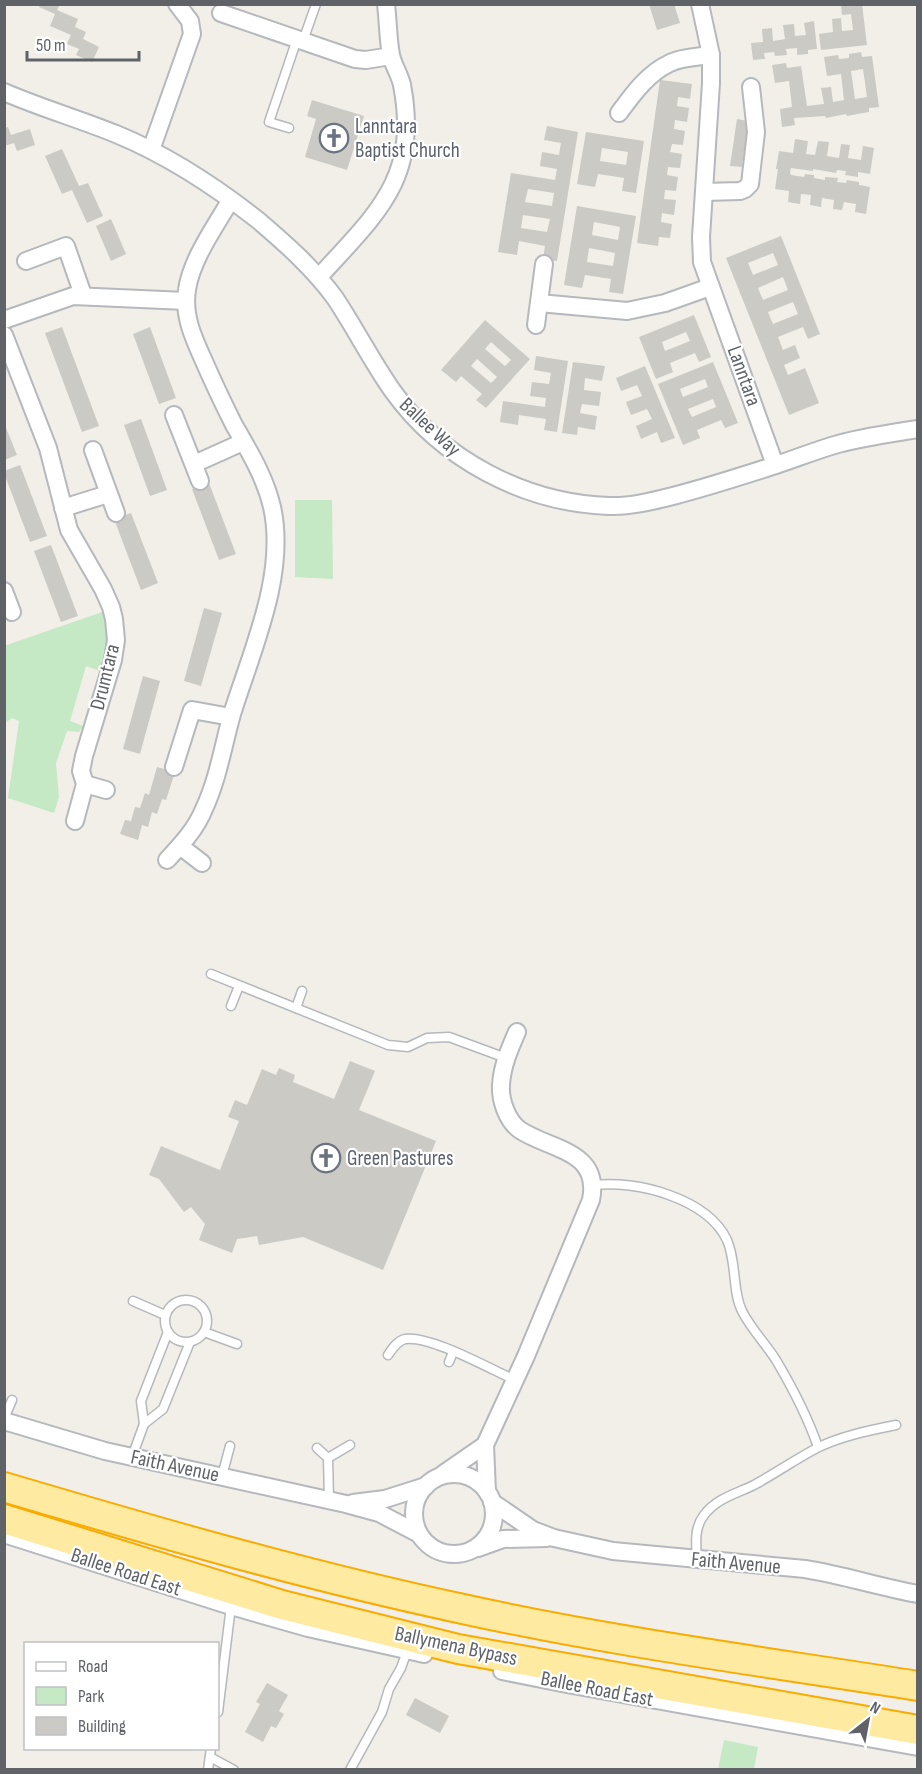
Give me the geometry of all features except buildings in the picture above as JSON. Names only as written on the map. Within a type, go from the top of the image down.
[{"type":"highway","name":"Ballymena Bypass","points":[[4,1487],[236,1554],[347,1583],[465,1610],[656,1645],[918,1686]]},
{"type":"highway","name":"Ballymena Bypass","points":[[4,1519],[282,1605],[458,1649],[918,1731]]},
{"type":"street","points":[[151,150],[192,33],[190,21],[177,4]]},
{"type":"street","points":[[319,277],[374,217],[387,196],[401,163],[406,140],[405,107],[402,83],[391,56],[386,4]]},
{"type":"street","name":"Lanntara","points":[[699,4],[711,55],[701,252],[710,287],[775,465]]},
{"type":"street","points":[[221,13],[355,59],[366,60],[391,56]]},
{"type":"street","points":[[619,113],[641,86],[663,67],[676,60],[711,55]]},
{"type":"street","points":[[704,192],[740,191],[750,184],[756,132],[751,87]]},
{"type":"street","name":"Ballee Way","points":[[4,92],[116,134],[151,150],[185,170],[259,221],[319,277],[392,390],[419,423],[478,469],[510,484],[567,501],[612,506],[655,500],[712,485],[838,444],[918,429]]},
{"type":"street","points":[[167,860],[198,821],[209,799],[225,748],[231,717],[269,597],[275,542],[274,518],[262,477],[221,399],[191,333],[186,315],[189,279],[194,266],[230,201]]},
{"type":"street","points":[[26,261],[66,246],[83,295]]},
{"type":"street","points":[[536,325],[544,264]]},
{"type":"street","points":[[539,303],[627,311],[665,303],[710,287]]},
{"type":"street","points":[[4,320],[65,298],[83,295],[186,301]]},
{"type":"street","name":"Drumtara","points":[[4,335],[48,448],[66,523],[74,541],[103,589],[111,608],[116,640],[113,660],[84,756],[81,771],[86,784],[75,821]]},
{"type":"street","points":[[174,415],[200,481]]},
{"type":"street","points":[[194,464],[243,442]]},
{"type":"street","points":[[93,450],[116,513]]},
{"type":"street","points":[[63,508],[108,494]]},
{"type":"street","points":[[4,591],[12,612]]},
{"type":"street","points":[[174,767],[192,710],[231,717]]},
{"type":"street","points":[[86,784],[106,790]]},
{"type":"street","points":[[180,846],[202,863]]},
{"type":"street","points":[[485,1445],[493,1523],[489,1534],[474,1549],[462,1554],[438,1551],[427,1544],[419,1534],[414,1509],[418,1496],[432,1482],[485,1445],[591,1200],[594,1185],[578,1157],[519,1129],[504,1108],[501,1085],[506,1058],[517,1032]]},
{"type":"street","name":"Faith Avenue","points":[[4,1420],[132,1457],[379,1513],[419,1534]]},
{"type":"street","points":[[432,1482],[459,1475],[480,1483],[490,1497]]},
{"type":"street","name":"Faith Avenue","points":[[346,1504],[385,1499],[432,1482]]},
{"type":"street","name":"Faith Avenue","points":[[490,1497],[533,1530],[554,1538],[613,1551],[834,1573],[918,1594]]},
{"type":"street","name":"Ballee Road East","points":[[4,1534],[308,1628],[567,1684],[918,1748]]},
{"type":"street","name":"Faith Avenue","points":[[474,1549],[502,1539],[554,1538]]},
{"type":"lane","points":[[289,128],[269,122],[316,4]]},
{"type":"lane","points":[[211,974],[388,1045],[408,1047],[427,1038],[449,1036],[506,1058]]},
{"type":"lane","points":[[231,1006],[239,986]]},
{"type":"lane","points":[[296,1008],[302,990]]},
{"type":"lane","points":[[594,1185],[614,1183],[670,1194],[702,1211],[717,1224],[727,1240],[733,1260],[736,1291],[742,1311],[776,1360],[818,1448]]},
{"type":"lane","points":[[184,1299],[191,1300],[206,1312],[204,1332],[190,1342],[177,1340],[165,1327],[165,1315],[172,1304],[184,1299]]},
{"type":"lane","points":[[133,1301],[165,1315]]},
{"type":"lane","points":[[132,1457],[144,1424],[141,1401],[168,1332]]},
{"type":"lane","points":[[204,1332],[237,1344]]},
{"type":"lane","points":[[388,1354],[393,1346],[404,1339],[428,1341],[515,1380]]},
{"type":"lane","points":[[144,1424],[163,1409],[190,1342]]},
{"type":"lane","points":[[449,1362],[453,1352]]},
{"type":"lane","points":[[4,1420],[12,1400]]},
{"type":"lane","points":[[697,1559],[696,1530],[704,1515],[721,1499],[753,1485],[833,1441],[897,1425]]},
{"type":"lane","points":[[328,1458],[350,1444]]},
{"type":"lane","points":[[222,1476],[230,1446]]},
{"type":"lane","points":[[317,1448],[328,1458],[329,1500]]},
{"type":"lane","points":[[219,1704],[231,1606]]},
{"type":"lane","points":[[350,1770],[382,1712],[388,1689],[401,1668],[407,1651]]},
{"type":"lane","points":[[208,1770],[211,1753],[234,1770]]},
{"type":"green space","points":[[295,500],[332,500],[333,579],[295,577]]},
{"type":"green space","points":[[105,611],[110,628],[103,672],[86,666],[70,721],[83,726],[79,732],[67,731],[56,763],[59,797],[54,813],[8,798],[19,721],[12,718],[5,723],[4,646]]},
{"type":"green space","points":[[724,1740],[758,1747],[754,1769],[718,1769]]},
{"type":"place","name":"Lanntara Baptist Church","points":[[334,138]]},
{"type":"place","name":"Green Pastures","points":[[326,1158]]}]
